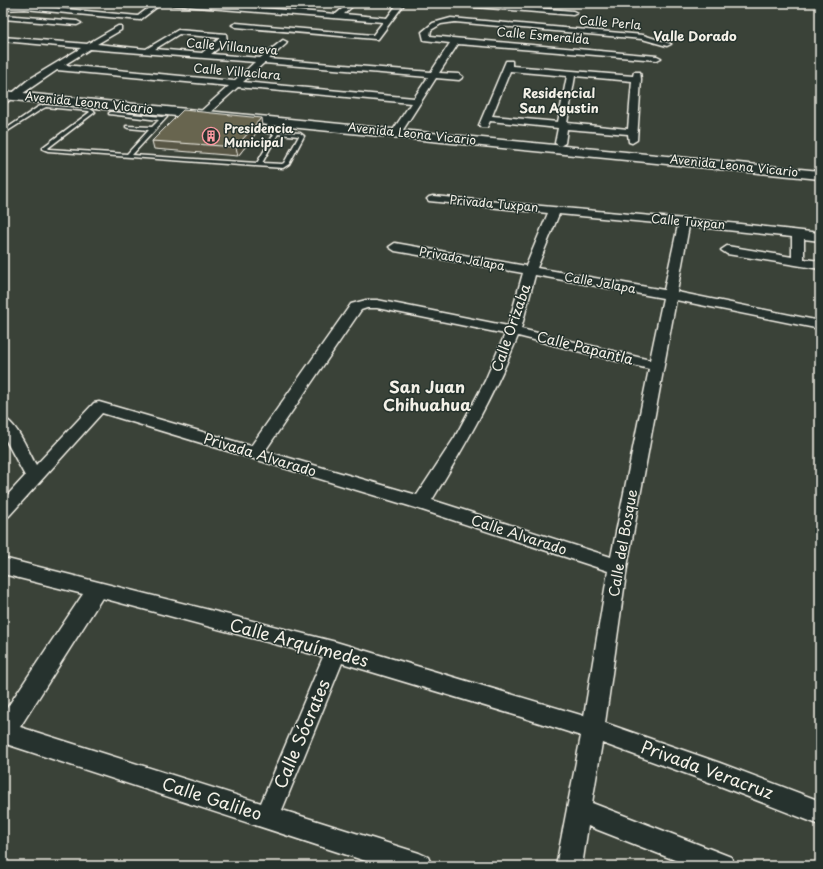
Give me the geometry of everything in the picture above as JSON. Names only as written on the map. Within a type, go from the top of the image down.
[{"type":"street","points":[[3,7],[29,5],[140,18],[159,3]]},
{"type":"street","points":[[172,3],[206,4],[246,15],[290,13],[388,20]]},
{"type":"street","points":[[290,13],[301,3]]},
{"type":"street","points":[[338,16],[353,3]]},
{"type":"street","points":[[246,15],[236,25],[374,37],[402,3]]},
{"type":"street","points":[[451,3],[532,25],[573,13]]},
{"type":"street","points":[[90,13],[100,6]]},
{"type":"street","points":[[3,16],[77,23],[46,42]]},
{"type":"street","name":"Calle Perla","points":[[427,38],[426,32],[430,27],[438,23],[455,20],[532,25],[643,37],[667,44]]},
{"type":"street","name":"Calle Esmeralda","points":[[427,38],[455,42],[532,25],[657,58]]},
{"type":"street","points":[[7,97],[118,28]]},
{"type":"street","points":[[147,51],[178,32],[223,36],[224,39],[204,56]]},
{"type":"street","name":"Calle Villanueva","points":[[3,39],[432,76],[459,77]]},
{"type":"street","points":[[205,112],[260,61],[283,42]]},
{"type":"street","points":[[397,130],[455,42]]},
{"type":"street","points":[[508,65],[572,73],[637,76],[632,136],[560,123],[486,122],[508,65]]},
{"type":"street","name":"Calle Villaclara","points":[[55,67],[416,101]]},
{"type":"street","points":[[555,142],[572,73]]},
{"type":"street","name":"Avenida Leona Vicario","points":[[7,97],[205,112],[397,130],[820,175]]},
{"type":"street","name":"Avenida Leona Vicario","points":[[7,97],[168,115],[205,112],[275,127],[397,130],[555,142],[820,168]]},
{"type":"street","name":"Privada Tuxpan","points":[[433,199],[555,210]]},
{"type":"street","name":"Calle Tuxpan","points":[[555,210],[820,237]]},
{"type":"street","name":"Calle Orizaba","points":[[421,503],[466,432],[492,381],[513,331],[530,271],[555,210]]},
{"type":"street","name":"Calle del Bosque","points":[[569,866],[593,729],[618,567],[684,222]]},
{"type":"street","points":[[798,234],[798,262]]},
{"type":"street","name":"Privada Jalapa","points":[[395,247],[530,271]]},
{"type":"street","points":[[727,250],[820,265]]},
{"type":"street","name":"Calle Jalapa","points":[[530,271],[670,295],[820,325]]},
{"type":"street","name":"Calle Papantla","points":[[255,453],[356,307],[366,304],[377,304],[513,331],[656,366]]},
{"type":"street","name":"Privada Alvarado","points":[[34,477],[99,407],[421,503]]},
{"type":"street","points":[[3,423],[9,431],[34,477],[3,510]]},
{"type":"street","name":"Calle Alvarado","points":[[421,503],[618,567]]},
{"type":"street","name":"Calle Arquímedes","points":[[3,566],[336,651],[593,729]]},
{"type":"street","points":[[4,732],[97,589]]},
{"type":"street","name":"Calle Sócrates","points":[[267,817],[336,651]]},
{"type":"street","name":"Privada Veracruz","points":[[593,729],[671,756],[820,813]]},
{"type":"street","name":"Calle Galileo","points":[[4,732],[419,866]]},
{"type":"street","points":[[579,810],[722,866]]},
{"type":"lane","points":[[3,133],[40,108],[46,106],[90,110],[93,112],[45,148],[48,150],[258,165],[286,164],[302,136],[300,134],[275,127],[258,165]]},
{"type":"lane","points":[[111,113],[168,115]]},
{"type":"lane","points":[[128,156],[168,115]]},
{"type":"lane","points":[[128,126],[153,129]]},
{"type":"building","name":"Presidencia Municipal","points":[[183,110],[261,118],[236,147],[152,141]]},
{"type":"place","name":"Presidencia Municipal","points":[[211,136]]},
{"type":"district","name":"Valle Dorado","points":[[695,36]]},
{"type":"district","name":"Residencial San Agustin","points":[[559,100]]},
{"type":"district","name":"San Juan Chihuahua","points":[[427,396]]}]
